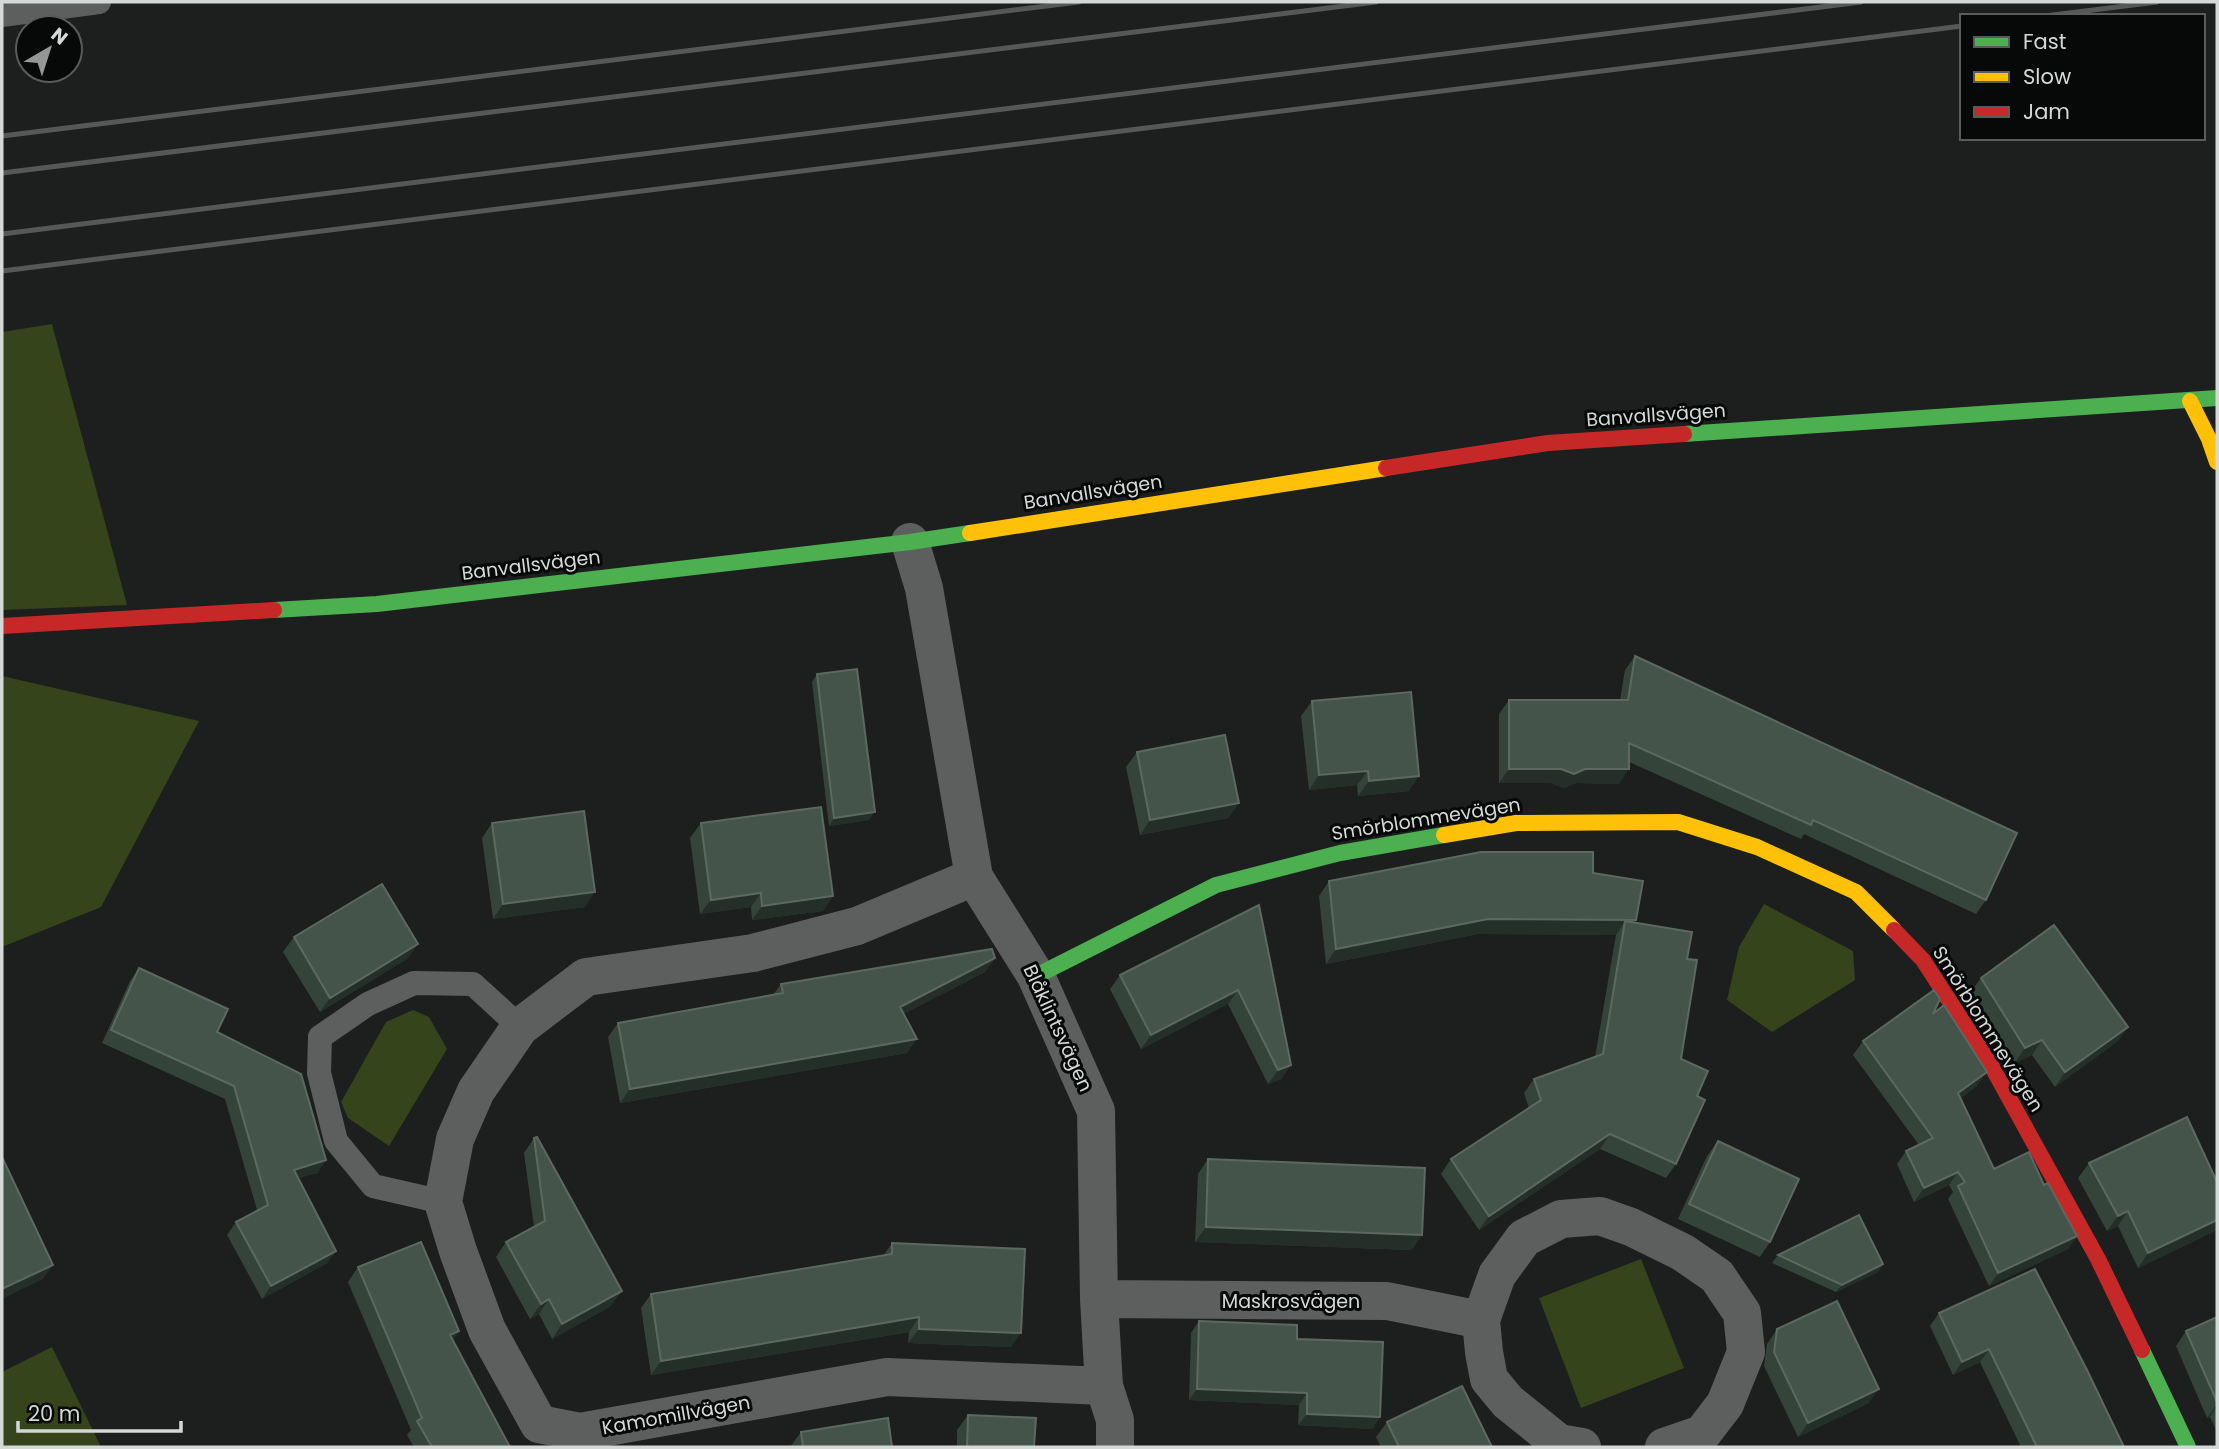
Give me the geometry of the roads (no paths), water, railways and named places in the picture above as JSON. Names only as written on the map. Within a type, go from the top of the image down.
[{"type":"street","name":"Banvallsvägen","points":[[2,626],[377,604],[910,542],[1548,443],[2217,398]]},
{"type":"street","points":[[2190,401],[2217,463]]},
{"type":"street","name":"Blåklintsvägen","points":[[910,542],[925,588],[974,877],[1036,976],[1097,1111],[1099,1299],[1104,1386],[1115,1420],[1115,1447]]},
{"type":"street","name":"Smörblommevägen","points":[[1036,976],[1216,885],[1340,853],[1516,822],[1678,822],[1757,846],[1856,892],[1923,960],[1992,1067],[2098,1259],[2188,1447]]},
{"type":"street","name":"Kamomillvägen","points":[[974,877],[856,926],[753,953],[586,977],[520,1027],[476,1091],[455,1139],[443,1202],[487,1330],[541,1435],[580,1432],[887,1377],[1104,1386]]},
{"type":"street","points":[[1582,1447],[1559,1443],[1508,1402],[1489,1379],[1481,1320],[1497,1275],[1524,1238],[1561,1219],[1600,1216],[1631,1227],[1682,1252],[1717,1276],[1742,1313],[1746,1352],[1725,1404],[1715,1441],[1664,1447]]},
{"type":"street","name":"Maskrosvägen","points":[[1099,1299],[1387,1301],[1481,1320]]},
{"type":"lane","points":[[2,15],[99,2]]},
{"type":"lane","points":[[443,1202],[373,1186],[336,1141],[318,1073],[320,1037],[368,1004],[414,983],[473,985],[520,1027]]},
{"type":"railway","points":[[2,136],[1079,2]]},
{"type":"railway","points":[[2,173],[1376,2]]},
{"type":"railway","points":[[2,234],[1861,2]]},
{"type":"railway","points":[[2061,14],[2157,2]]},
{"type":"railway","points":[[2,271],[1960,26]]}]
